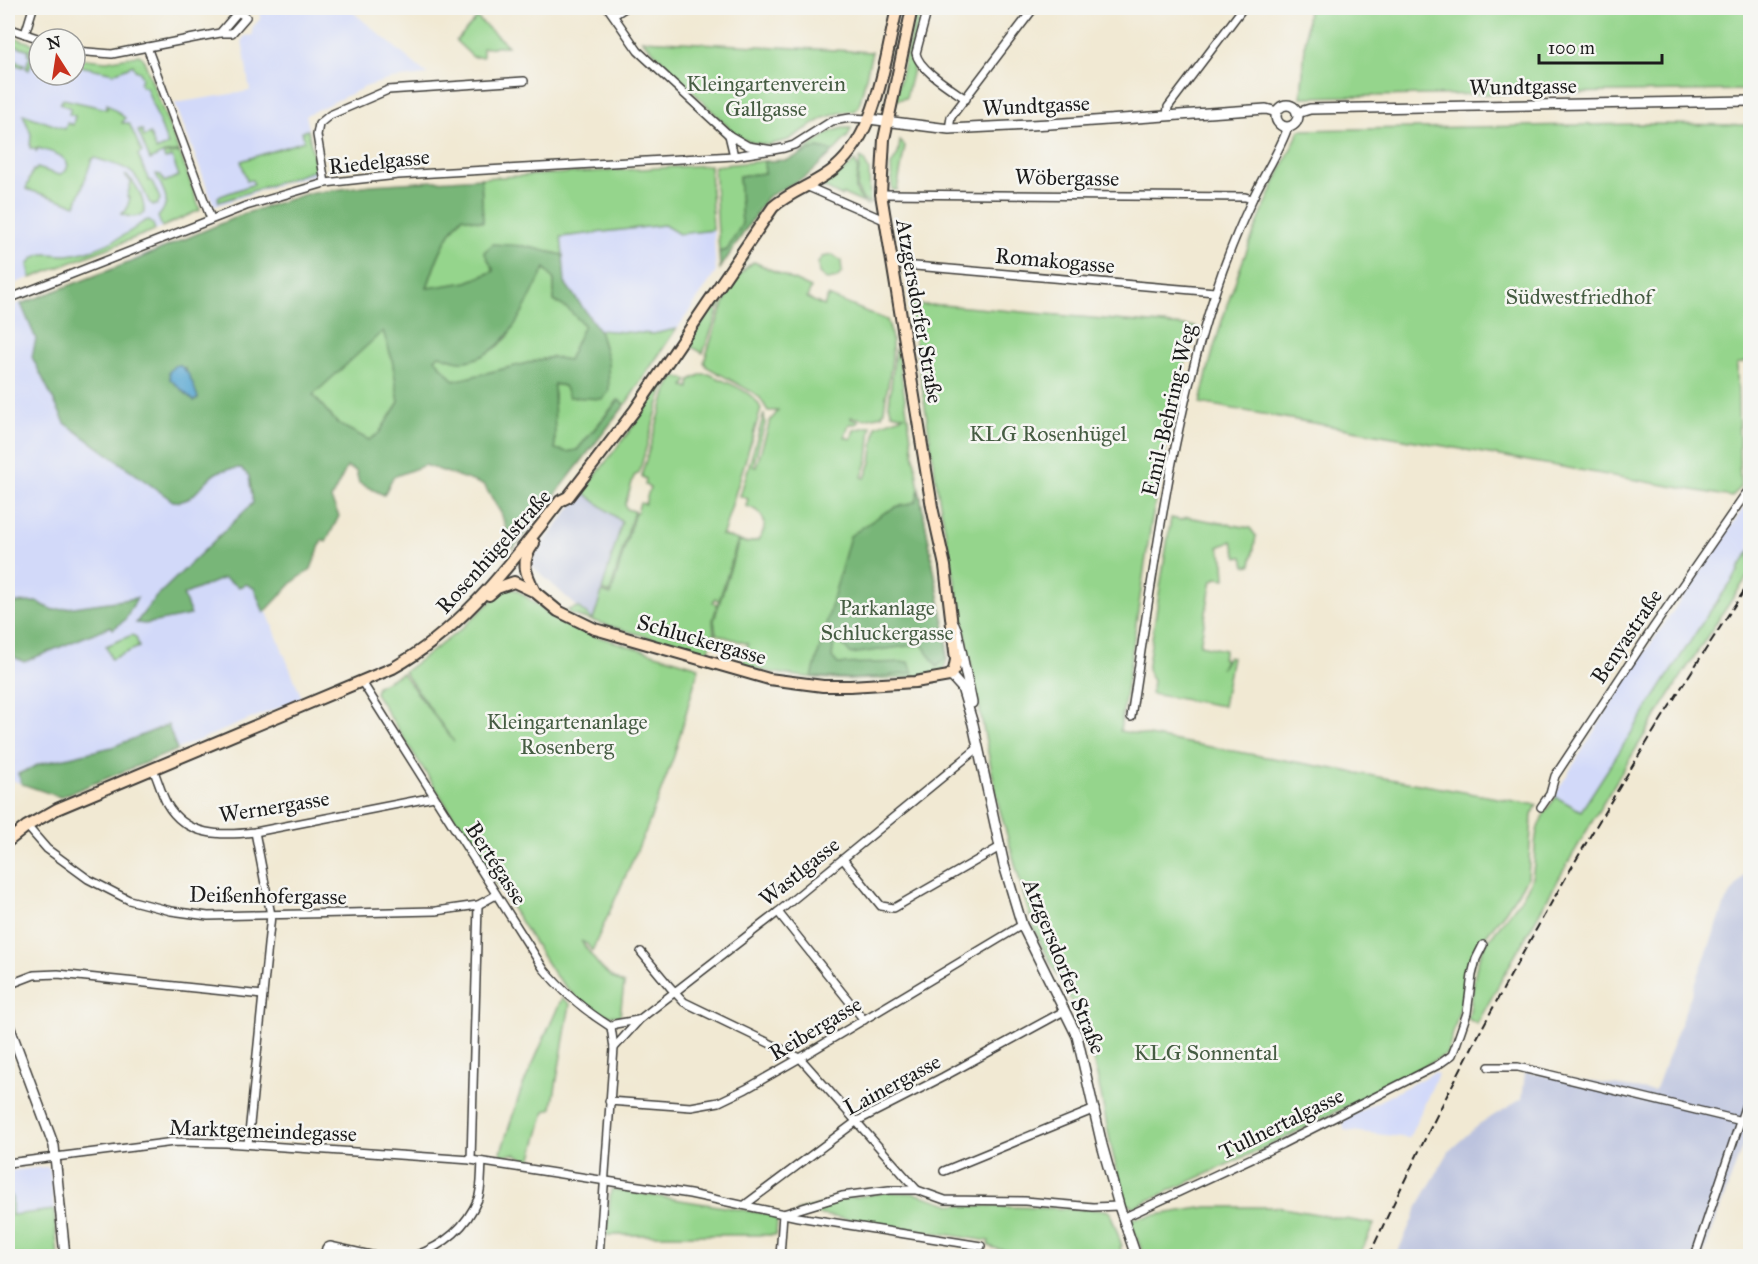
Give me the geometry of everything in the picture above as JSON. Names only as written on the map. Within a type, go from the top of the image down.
[{"type":"main road","points":[[869,119],[897,8]]},
{"type":"main road","name":"Atzgersdorfer Straße","points":[[912,8],[888,121],[882,158],[881,194],[953,622],[956,660],[954,670],[949,676]]},
{"type":"main road","name":"Rosenhügelstraße","points":[[8,841],[27,826],[57,809],[393,668],[446,632],[469,611],[560,501],[568,497],[635,410],[762,221],[782,199],[834,169],[854,148],[869,119]]},
{"type":"main road","points":[[535,592],[525,569],[527,552],[568,497]]},
{"type":"main road","name":"Schluckergasse","points":[[469,611],[497,588],[514,582],[535,592],[558,611],[595,629],[769,679],[823,686],[850,686],[915,682],[949,676]]},
{"type":"street","points":[[8,28],[25,34],[33,8]]},
{"type":"street","points":[[608,8],[638,51],[729,135],[748,146],[773,150]]},
{"type":"street","points":[[614,15],[625,8]]},
{"type":"street","points":[[949,129],[951,117],[1034,8]]},
{"type":"street","points":[[1167,116],[1168,107],[1243,8]]},
{"type":"street","points":[[927,9],[915,53],[916,58],[923,67],[966,99]]},
{"type":"street","points":[[87,52],[102,54],[220,33]]},
{"type":"street","points":[[147,47],[211,219]]},
{"type":"street","points":[[325,183],[317,137],[320,124],[330,115],[388,90],[524,81]]},
{"type":"street","name":"Wundtgasse","points":[[1298,113],[1310,110],[1750,101]]},
{"type":"street","points":[[1289,105],[1298,113],[1297,120],[1288,127],[1278,122],[1277,112],[1282,106],[1289,105]]},
{"type":"street","name":"Wundtgasse","points":[[869,119],[949,129],[1266,109],[1277,112]]},
{"type":"street","name":"Riedelgasse","points":[[8,299],[211,219],[282,194],[325,183],[398,175],[734,156],[794,145],[832,121],[850,118],[869,119]]},
{"type":"street","name":"Emil-Behring-Weg","points":[[1131,717],[1160,526],[1194,366],[1215,292],[1252,199],[1284,140],[1288,127]]},
{"type":"street","points":[[729,135],[734,156]]},
{"type":"street","points":[[806,186],[884,220]]},
{"type":"street","name":"Wöbergasse","points":[[881,194],[1245,197],[1252,199]]},
{"type":"street","name":"Romakogasse","points":[[892,264],[1215,292]]},
{"type":"street","name":"Benyastraße","points":[[1541,807],[1550,794],[1555,776],[1608,695],[1750,489]]},
{"type":"street","name":"Atzgersdorfer Straße","points":[[953,622],[968,680],[974,724]]},
{"type":"street","name":"Atzgersdorfer Straße","points":[[949,676],[954,678],[962,688],[974,724],[999,847],[1022,925],[1077,1036],[1102,1145],[1136,1257]]},
{"type":"street","name":"Bertégasse","points":[[362,682],[543,968],[558,986],[585,1010],[611,1027]]},
{"type":"street","name":"Wastlgasse","points":[[614,1048],[640,1019],[778,912],[978,748]]},
{"type":"street","name":"Wernergasse","points":[[153,769],[167,804],[176,816],[189,827],[208,833],[229,835],[255,832],[434,797]]},
{"type":"street","name":"Deißenhofergasse","points":[[27,826],[47,849],[88,879],[129,900],[208,916],[436,911],[478,905],[496,895]]},
{"type":"street","points":[[248,1144],[271,915],[255,832]]},
{"type":"street","points":[[843,859],[881,906],[894,908],[999,847]]},
{"type":"street","points":[[471,1160],[478,905]]},
{"type":"street","points":[[778,912],[864,1020]]},
{"type":"street","name":"Reibergasse","points":[[609,1101],[691,1107],[719,1102],[800,1058],[1022,925]]},
{"type":"street","name":"Tullnertalgasse","points":[[1123,1218],[1282,1144],[1438,1065],[1452,1055],[1467,1013],[1472,975],[1483,945]]},
{"type":"street","points":[[641,952],[684,1002],[800,1058],[917,1190]]},
{"type":"street","points":[[8,985],[34,975],[58,974],[263,995]]},
{"type":"street","name":"Lainergasse","points":[[746,1204],[857,1121],[1064,1011]]},
{"type":"street","name":"Wastlgasse","points":[[611,1027],[615,1024],[640,1019]]},
{"type":"street","points":[[8,1023],[54,1146],[65,1257]]},
{"type":"street","points":[[599,1257],[614,1048],[611,1027]]},
{"type":"street","points":[[1489,1066],[1518,1067],[1750,1123]]},
{"type":"street","points":[[1695,1257],[1750,1092]]},
{"type":"street","points":[[945,1171],[1095,1109]]},
{"type":"street","name":"Marktgemeindegasse","points":[[8,1163],[174,1142],[248,1144],[471,1160],[606,1180]]},
{"type":"street","points":[[414,1257],[437,1246],[463,1225],[478,1197],[482,1162]]},
{"type":"street","points":[[606,1180],[746,1204],[783,1214],[981,1246]]},
{"type":"street","points":[[783,1214],[842,1196],[889,1190],[917,1190],[945,1200],[1025,1201],[1093,1207],[1119,1206]]},
{"type":"street","points":[[780,1257],[783,1214]]},
{"type":"street","points":[[324,1257],[326,1248],[340,1248],[375,1257]]},
{"type":"shaded area","points":[[264,8],[348,8],[428,75],[390,79],[365,87],[306,115],[317,170],[314,175],[216,206],[175,103],[250,91],[242,40],[245,36],[253,35],[252,28],[260,19],[260,13]]},
{"type":"shaded area","points":[[8,35],[27,42],[27,87],[87,87],[87,59],[107,61],[141,56],[200,208],[199,211],[139,237],[8,286]]},
{"type":"shaded area","points":[[710,165],[716,272],[625,405],[520,541],[483,394],[350,457],[247,563],[302,698],[60,797],[8,779],[8,307],[72,285],[243,214],[306,194],[370,185]]},
{"type":"shaded area","points":[[583,492],[622,522],[593,621],[531,565],[534,555]]},
{"type":"shaded area","points":[[1749,500],[1750,551],[1705,617],[1581,812],[1554,796],[1628,677]]},
{"type":"shaded area","points":[[1750,867],[1750,1125],[1703,1256],[1396,1256],[1420,1202],[1450,1150],[1479,1124],[1522,1099],[1525,1072],[1654,1091],[1726,901]]},
{"type":"shaded area","points":[[1435,1072],[1438,1074],[1409,1138],[1344,1130],[1343,1120]]},
{"type":"shaded area","points":[[47,1167],[50,1169],[54,1210],[12,1215],[12,1196],[8,1196],[8,1171]]},
{"type":"green space","points":[[917,8],[922,8],[912,50],[914,65],[906,98],[895,100]]},
{"type":"green space","points":[[1308,8],[1750,8],[1750,90],[1301,97]]},
{"type":"green space","points":[[477,18],[508,46],[483,48],[483,57],[473,57],[456,41]]},
{"type":"green space","points":[[8,35],[27,42],[27,49],[14,45],[9,59],[24,64],[23,67],[8,62]]},
{"type":"green space","name":"Kleingartenverein Gallgasse","points":[[642,40],[872,52],[859,106],[854,111],[824,118],[788,140],[768,145],[738,137]]},
{"type":"green space","points":[[139,55],[143,58],[179,152],[164,153],[150,160],[138,131],[142,130],[144,137],[150,134],[156,150],[168,145],[146,87],[142,87],[140,83],[142,78],[140,72],[135,70],[133,65],[114,73],[87,67],[87,59],[107,61]]},
{"type":"green space","points":[[63,99],[107,109],[107,104],[125,118],[122,123],[129,123],[142,152],[138,155],[160,199],[157,205],[149,202],[135,175],[130,171],[95,158],[92,159],[76,205],[26,189],[33,170],[37,168],[59,175],[66,171],[68,165],[63,158],[55,154],[38,148],[36,152],[36,149],[30,148],[31,134],[23,114],[65,129],[67,123],[73,125],[75,116],[69,114],[71,108],[60,104]]},
{"type":"green space","name":"Südwestfriedhof","points":[[1640,124],[1750,125],[1750,361],[1737,364],[1740,487],[1732,497],[1200,403],[1218,332],[1242,264],[1269,196],[1300,130]]},
{"type":"green space","points":[[851,128],[848,136],[834,151],[817,148],[800,154],[830,132]]},
{"type":"green space","points":[[308,130],[316,170],[219,202],[218,197],[254,184],[252,180],[247,181],[241,161],[304,141],[302,131]]},
{"type":"green space","points":[[900,141],[905,146],[897,190],[892,190],[891,165],[898,154]]},
{"type":"green space","points":[[817,148],[834,151],[807,176],[767,197],[720,269],[719,252],[727,250],[742,224],[739,176],[765,173],[764,161],[787,160]]},
{"type":"green space","points":[[180,153],[200,210],[162,227],[158,217],[165,206],[166,196],[156,174],[161,175],[164,182],[179,176],[172,157],[165,159],[163,154]]},
{"type":"green space","points":[[860,158],[864,160],[869,171],[870,203],[863,200],[857,188]]},
{"type":"green space","points":[[764,161],[765,173],[739,176],[742,224],[727,250],[719,252],[714,166]]},
{"type":"green space","points":[[855,161],[856,191],[863,202],[868,205],[821,186]]},
{"type":"green space","points":[[710,165],[713,230],[679,234],[664,225],[561,237],[563,255],[524,246],[494,271],[467,282],[427,289],[441,251],[462,217],[483,222],[481,178]]},
{"type":"green space","points":[[125,175],[136,186],[144,208],[144,213],[135,217],[121,214],[126,211],[130,198],[127,197],[131,182]]},
{"type":"green space","points":[[481,178],[483,222],[462,217],[441,251],[427,288],[467,282],[494,271],[484,252],[493,244],[524,246],[563,255],[565,283],[599,330],[608,361],[609,392],[602,399],[569,397],[564,386],[554,384],[555,449],[567,452],[577,450],[619,400],[625,405],[513,549],[501,513],[484,485],[425,465],[393,477],[384,495],[359,483],[356,471],[347,467],[331,499],[339,516],[326,542],[322,540],[311,569],[293,582],[264,613],[254,588],[246,584],[239,587],[224,578],[183,595],[191,615],[145,624],[136,623],[154,599],[253,503],[249,476],[241,468],[225,470],[211,477],[186,500],[173,501],[65,423],[32,357],[36,339],[21,304],[136,260],[243,214],[306,194],[370,185]],"holes":[[[545,268],[554,280],[554,301],[568,309],[584,325],[568,360],[552,357],[454,381],[435,359],[439,355],[456,361],[466,361],[494,348],[515,325]],[[383,331],[392,359],[399,402],[379,433],[369,440],[338,424],[313,395]],[[185,368],[198,398],[194,401],[170,379]]]},
{"type":"green space","points":[[148,220],[153,224],[155,230],[31,278],[28,265],[35,257],[44,254],[70,255],[103,246]]},
{"type":"green space","points":[[833,255],[841,261],[842,272],[837,278],[827,280],[819,273],[818,263],[822,257]]},
{"type":"green space","points":[[747,256],[727,287],[719,309],[715,307],[714,309],[718,312],[703,353],[692,347],[678,367],[674,365]]},
{"type":"green space","points":[[754,262],[811,288],[807,298],[824,306],[828,296],[887,320],[892,353],[884,411],[882,415],[864,419],[851,417],[859,421],[856,424],[849,424],[845,437],[851,439],[854,430],[871,426],[868,460],[862,477],[865,478],[871,462],[876,426],[904,416],[892,413],[889,405],[897,348],[919,489],[947,640],[947,659],[942,675],[890,679],[840,679],[766,671],[739,665],[743,663],[748,644],[716,634],[714,620],[739,541],[747,543],[758,540],[764,529],[761,515],[746,506],[748,499],[740,496],[764,414],[765,424],[753,466],[756,467],[770,421],[778,411],[768,411],[754,393],[707,367],[704,362],[729,293],[736,280]]},
{"type":"green space","points":[[545,268],[554,280],[554,301],[568,308],[584,325],[568,360],[552,357],[454,381],[434,359],[438,355],[490,352],[507,338]]},
{"type":"green space","name":"KLG Rosenhügel","points":[[910,305],[942,305],[1196,327],[1177,390],[1151,524],[1120,731],[1537,805],[1532,815],[1528,877],[1505,912],[1478,945],[1447,1054],[1283,1139],[1134,1207],[1126,1203],[1089,1044],[1072,1002],[1032,923],[1036,921],[1035,917],[1030,917],[999,807],[938,493]]},
{"type":"green space","points":[[676,329],[625,405],[618,400],[577,450],[567,452],[555,449],[553,384],[564,386],[608,361],[599,330],[653,334]]},
{"type":"green space","points":[[383,330],[392,359],[399,402],[379,434],[369,440],[338,424],[313,395]]},
{"type":"green space","points":[[670,370],[639,473],[634,476],[625,505],[627,509],[634,511],[610,593],[602,590],[622,522],[583,492],[640,417]]},
{"type":"green space","points":[[702,374],[709,374],[740,388],[758,403],[761,409],[721,535],[738,540],[719,601],[715,598],[713,603],[718,602],[713,620],[714,634],[708,653],[732,662],[570,614],[568,610],[578,607],[593,620],[602,592],[611,595],[635,512],[640,503],[645,504],[650,487],[645,485],[646,479],[642,477],[642,473],[667,390],[673,378],[688,380],[684,386],[689,388],[690,380]]},
{"type":"green space","name":"Parkanlage Schluckergasse","points":[[919,489],[947,640],[946,658],[937,667],[922,644],[851,654],[835,636],[832,657],[838,664],[909,662],[913,673],[858,679],[812,677],[850,536],[884,513],[916,501]]},
{"type":"green space","points":[[1187,517],[1250,528],[1256,536],[1251,565],[1245,566],[1243,557],[1238,557],[1232,541],[1219,547],[1224,563],[1225,579],[1212,580],[1200,645],[1225,650],[1222,658],[1225,659],[1221,669],[1228,656],[1232,657],[1223,706],[1151,694],[1153,681],[1147,670],[1171,518],[1181,520]]},
{"type":"green space","points":[[1750,551],[1750,573],[1677,683],[1608,795],[1477,1024],[1468,1019],[1480,955],[1530,883],[1534,868],[1536,835],[1544,814],[1556,797],[1581,811]]},
{"type":"green space","name":"Kleingartenanlage Rosenberg","points":[[508,588],[517,590],[561,623],[579,631],[699,667],[674,756],[647,828],[592,951],[587,944],[581,941],[604,971],[624,984],[620,1016],[600,1013],[591,1008],[575,996],[554,974],[375,693],[377,686],[402,673],[454,742],[404,672],[459,631]]},
{"type":"green space","points":[[137,598],[125,620],[113,629],[111,626],[24,662],[8,654],[8,603],[37,602],[53,610]]},
{"type":"green space","points":[[132,635],[136,637],[139,647],[111,659],[106,646]]},
{"type":"green space","points":[[168,725],[177,750],[60,797],[22,784],[18,774],[40,764],[112,747]]},
{"type":"green space","points":[[562,998],[570,1004],[552,1108],[545,1111],[531,1161],[515,1154],[500,1155],[521,1090]]},
{"type":"green space","points":[[611,1189],[774,1215],[777,1222],[776,1235],[606,1235]]},
{"type":"green space","points":[[887,1192],[914,1193],[953,1205],[1106,1210],[1110,1212],[1122,1246],[1120,1247],[1122,1254],[1125,1256],[1036,1256],[1036,1253],[1031,1253],[1030,1256],[994,1248],[988,1245],[989,1241],[796,1211],[842,1199]]},
{"type":"green space","points":[[8,1196],[12,1196],[12,1215],[54,1210],[58,1256],[8,1256]]},
{"type":"green space","points":[[1207,1207],[1277,1207],[1374,1224],[1359,1256],[1144,1256],[1129,1219]]},
{"type":"water","points":[[179,365],[189,375],[193,384],[198,398],[194,401],[170,379],[169,372],[174,366]]},
{"type":"railway","points":[[1369,1256],[1454,1082],[1546,912],[1645,745],[1750,582]]},
{"type":"park label","name":"KLG Sonnental","points":[[1206,1052]]}]
